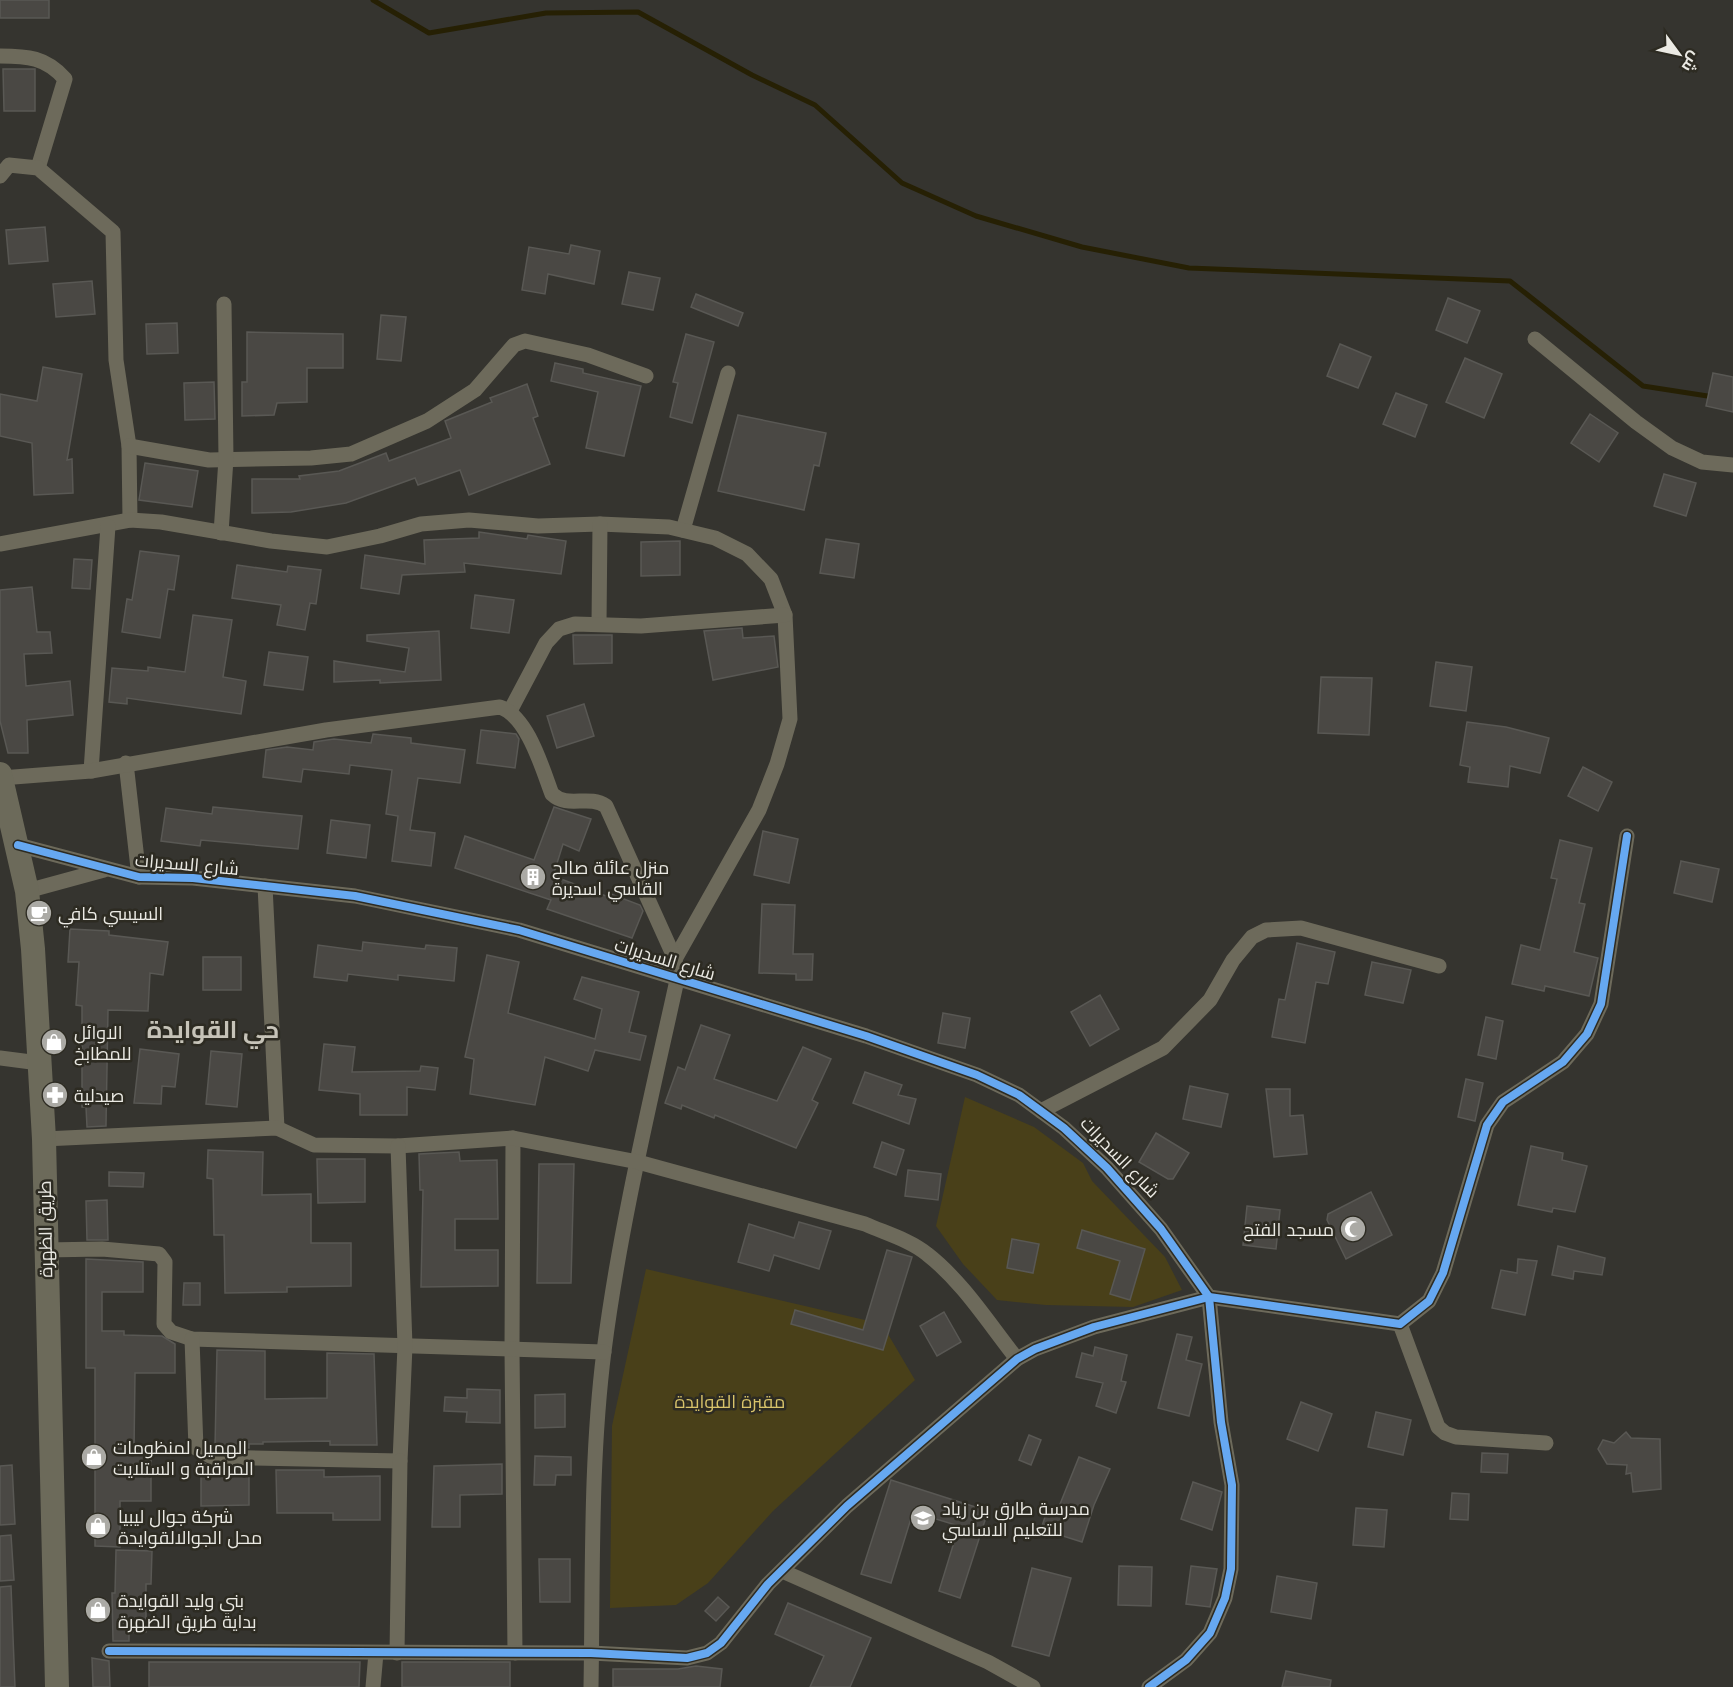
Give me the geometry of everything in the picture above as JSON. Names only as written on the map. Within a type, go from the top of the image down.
[{"type":"main road","name":"طريق الظهرة","points":[[1,776],[27,891],[44,1139],[57,1687]]},
{"type":"street","points":[[0,56],[26,56],[44,60],[65,79],[38,168]]},
{"type":"street","points":[[0,176],[9,165],[38,168],[113,232],[116,360],[129,446],[130,520]]},
{"type":"street","points":[[221,533],[226,459],[224,304]]},
{"type":"street","points":[[1535,339],[1636,422],[1672,448],[1702,462],[1733,465]]},
{"type":"street","points":[[129,446],[209,460],[310,458],[351,454],[427,421],[474,390],[514,345],[525,341],[588,355],[646,376]]},
{"type":"street","points":[[683,530],[728,373]]},
{"type":"street","points":[[0,544],[108,526],[130,520],[161,522],[327,548],[380,537],[421,524],[470,520],[538,526],[600,524],[683,530],[715,538],[747,554],[771,579],[785,615],[790,719],[777,764],[759,810],[675,959]]},
{"type":"street","points":[[599,624],[600,524]]},
{"type":"street","points":[[91,771],[108,526]]},
{"type":"street","points":[[510,711],[546,642],[559,629],[575,624],[641,626],[785,615]]},
{"type":"street","points":[[1,776],[91,771],[126,763],[326,730],[500,707],[510,711],[520,720],[552,794],[558,800],[568,802],[597,800],[606,806],[675,959],[677,980],[619,1248],[604,1352],[594,1476],[591,1687]]},
{"type":"street","points":[[126,763],[139,878]]},
{"type":"street","points":[[109,1651],[591,1653],[687,1658],[707,1653],[721,1643],[782,1571],[847,1506],[1017,1359],[1035,1349],[1094,1327],[1209,1297],[1400,1324],[1429,1301],[1443,1273],[1487,1125],[1503,1102],[1563,1062],[1587,1034],[1601,1004],[1627,836]]},
{"type":"street","name":"شارع السديرات","points":[[18,845],[139,878],[193,878],[355,896],[478,920],[569,944],[677,980],[866,1036],[977,1075],[1019,1095],[1064,1128],[1107,1168],[1161,1229],[1209,1297]]},
{"type":"street","name":"شارع السديرات","points":[[27,891],[104,870]]},
{"type":"street","points":[[265,886],[277,1128]]},
{"type":"street","points":[[1041,1111],[1163,1048],[1210,1000],[1233,960],[1252,937],[1266,930],[1301,928],[1439,966]]},
{"type":"street","points":[[0,1058],[39,1063]]},
{"type":"street","points":[[44,1139],[277,1128],[314,1146],[398,1146],[513,1138],[638,1162],[865,1224],[901,1240],[926,1253],[949,1273],[1017,1359]]},
{"type":"street","points":[[513,1138],[512,1349],[515,1653]]},
{"type":"street","points":[[397,1653],[400,1461],[405,1346],[398,1146]]},
{"type":"street","points":[[45,1250],[72,1248],[159,1254],[165,1262],[164,1324],[171,1332],[192,1339],[604,1352]]},
{"type":"street","points":[[1149,1687],[1186,1660],[1210,1633],[1225,1598],[1231,1569],[1232,1485],[1221,1422],[1209,1297]]},
{"type":"street","points":[[1400,1324],[1438,1427],[1445,1433],[1467,1438],[1546,1443]]},
{"type":"street","points":[[192,1339],[196,1448],[202,1454],[212,1457],[400,1461]]},
{"type":"street","points":[[782,1571],[979,1658],[1033,1687]]},
{"type":"street","points":[[373,1687],[376,1653]]},
{"type":"green space","points":[[965,1097],[1034,1127],[1083,1163],[1092,1181],[1165,1257],[1182,1290],[1133,1307],[1046,1305],[997,1300],[963,1264],[936,1226]]},
{"type":"green space","name":"مقبرة القوايدة","points":[[646,1269],[882,1324],[915,1380],[773,1511],[708,1583],[676,1605],[610,1608],[612,1426]]},
{"type":"building","points":[[0,0],[49,0],[49,18],[0,18]]},
{"type":"building","points":[[3,69],[35,69],[35,111],[4,111]]},
{"type":"building","points":[[45,227],[48,261],[9,264],[6,230]]},
{"type":"building","points":[[571,245],[600,251],[594,284],[548,274],[545,294],[522,290],[529,247],[569,254]]},
{"type":"building","points":[[629,272],[660,278],[653,310],[622,304]]},
{"type":"building","points":[[92,281],[95,314],[56,317],[53,284]]},
{"type":"building","points":[[696,294],[743,313],[738,326],[691,307]]},
{"type":"building","points":[[1448,298],[1480,311],[1467,343],[1436,330]]},
{"type":"building","points":[[381,315],[406,317],[401,361],[377,359]]},
{"type":"building","points":[[177,323],[178,353],[147,354],[146,324]]},
{"type":"building","points":[[247,332],[343,334],[343,368],[307,368],[307,402],[277,403],[274,415],[242,416],[242,382],[247,382]]},
{"type":"building","points":[[686,334],[714,342],[692,423],[670,417],[678,383],[673,382]]},
{"type":"building","points":[[1340,344],[1371,357],[1358,388],[1327,376]]},
{"type":"building","points":[[1465,358],[1502,374],[1484,418],[1446,402]]},
{"type":"building","points":[[555,363],[583,369],[583,373],[641,386],[624,456],[586,448],[598,392],[551,381]]},
{"type":"building","points":[[43,367],[82,374],[67,460],[72,459],[73,493],[34,495],[32,443],[0,436],[0,394],[37,401]]},
{"type":"building","points":[[1713,373],[1733,377],[1733,412],[1706,406]]},
{"type":"building","points":[[214,382],[215,419],[185,420],[184,383]]},
{"type":"building","points":[[527,384],[538,416],[533,418],[550,464],[469,495],[460,470],[418,485],[415,478],[346,503],[291,512],[252,513],[252,479],[300,479],[299,476],[339,471],[386,453],[389,461],[451,438],[445,421],[492,402],[490,398]]},
{"type":"building","points":[[1396,393],[1427,405],[1415,437],[1383,424]]},
{"type":"building","points":[[1590,414],[1618,433],[1599,462],[1571,443]]},
{"type":"building","points":[[738,415],[826,433],[819,466],[814,465],[804,510],[718,491]]},
{"type":"building","points":[[145,463],[198,471],[192,507],[139,500]]},
{"type":"building","points":[[1664,474],[1696,483],[1686,516],[1654,506]]},
{"type":"building","points":[[479,532],[527,539],[528,535],[566,541],[561,574],[464,563],[465,572],[402,575],[399,594],[361,588],[365,555],[425,564],[424,540],[479,538]]},
{"type":"building","points":[[826,539],[859,544],[854,578],[820,573]]},
{"type":"building","points":[[680,541],[680,575],[641,576],[641,542]]},
{"type":"building","points":[[140,551],[179,556],[174,590],[168,589],[160,638],[122,632],[127,599],[132,600]]},
{"type":"building","points":[[74,559],[92,560],[90,589],[72,588]]},
{"type":"building","points":[[237,565],[287,572],[288,566],[321,570],[316,604],[310,603],[305,630],[277,625],[281,605],[232,598]]},
{"type":"building","points":[[32,587],[37,632],[50,632],[52,653],[24,654],[26,686],[70,681],[73,715],[27,720],[28,753],[8,753],[0,721],[0,590]]},
{"type":"building","points":[[475,595],[514,600],[509,633],[471,628]]},
{"type":"building","points":[[193,615],[232,620],[223,677],[246,681],[241,714],[127,698],[127,704],[109,702],[112,668],[148,671],[148,667],[185,672]]},
{"type":"building","points":[[742,628],[743,638],[774,636],[778,667],[713,680],[704,631]]},
{"type":"building","points":[[439,631],[441,680],[380,683],[380,680],[334,682],[334,661],[405,672],[409,648],[367,641],[367,635]]},
{"type":"building","points":[[573,635],[612,635],[612,663],[574,664]]},
{"type":"building","points":[[269,652],[308,657],[303,690],[264,685]]},
{"type":"building","points":[[1436,662],[1472,667],[1466,711],[1430,706]]},
{"type":"building","points":[[1321,677],[1372,678],[1369,735],[1318,733]]},
{"type":"building","points":[[584,704],[594,736],[557,748],[547,716]]},
{"type":"building","points":[[1467,722],[1506,727],[1549,738],[1540,773],[1510,766],[1508,787],[1468,782],[1470,767],[1460,765]]},
{"type":"building","points":[[481,730],[516,734],[519,739],[515,768],[477,763]]},
{"type":"building","points":[[373,734],[411,738],[411,743],[465,750],[460,783],[418,778],[410,830],[435,833],[431,866],[392,861],[398,816],[386,814],[392,770],[350,765],[349,774],[303,769],[301,782],[263,777],[266,750],[287,747],[313,750],[314,742],[334,739],[371,743]]},
{"type":"building","points":[[1583,767],[1612,782],[1598,811],[1568,796]]},
{"type":"building","points":[[213,807],[302,816],[298,849],[201,840],[200,846],[161,841],[166,808],[212,814]]},
{"type":"building","points":[[554,807],[591,819],[579,851],[563,844],[553,876],[606,896],[608,893],[640,905],[643,911],[632,938],[547,909],[551,900],[455,868],[465,836],[534,860]]},
{"type":"building","points":[[331,820],[370,825],[366,858],[327,853]]},
{"type":"building","points":[[763,831],[798,839],[789,883],[754,875]]},
{"type":"building","points":[[1560,840],[1592,848],[1579,903],[1585,904],[1574,952],[1598,958],[1589,996],[1545,986],[1544,991],[1512,984],[1521,945],[1540,950],[1557,879],[1551,878]]},
{"type":"building","points":[[1681,861],[1719,869],[1712,902],[1674,893]]},
{"type":"building","points":[[762,904],[795,905],[793,954],[813,954],[812,980],[796,980],[796,974],[759,973]]},
{"type":"building","points":[[70,929],[109,931],[109,935],[168,942],[163,975],[150,973],[148,1011],[108,1010],[106,1126],[87,1127],[86,1107],[82,1107],[82,1006],[76,1005],[79,962],[68,962]]},
{"type":"building","points":[[363,942],[425,949],[426,945],[457,948],[454,981],[398,975],[398,980],[348,974],[347,981],[314,977],[318,945],[362,951]]},
{"type":"building","points":[[1297,943],[1335,952],[1328,984],[1316,982],[1305,1043],[1272,1037],[1279,999],[1285,1000]]},
{"type":"building","points":[[487,955],[519,962],[508,1013],[595,1039],[602,1009],[574,999],[582,977],[639,992],[629,1032],[646,1036],[640,1060],[595,1050],[588,1071],[545,1057],[535,1105],[470,1094],[474,1059],[465,1057]]},
{"type":"building","points":[[203,957],[241,957],[241,990],[203,990]]},
{"type":"building","points":[[1372,962],[1411,970],[1403,1003],[1365,995]]},
{"type":"building","points":[[1100,995],[1119,1029],[1090,1046],[1071,1012]]},
{"type":"building","points":[[943,1013],[970,1018],[965,1048],[938,1043]]},
{"type":"building","points":[[1486,1017],[1503,1021],[1496,1059],[1478,1055]]},
{"type":"building","points":[[701,1025],[730,1035],[714,1079],[777,1101],[803,1047],[831,1059],[812,1100],[818,1103],[796,1148],[715,1115],[714,1118],[682,1105],[681,1109],[665,1103],[678,1067],[685,1070]]},
{"type":"building","points":[[324,1044],[355,1047],[352,1072],[420,1071],[421,1066],[438,1068],[435,1090],[407,1087],[407,1115],[360,1115],[360,1094],[319,1090]]},
{"type":"building","points":[[140,1049],[179,1054],[175,1087],[162,1086],[161,1104],[134,1103]]},
{"type":"building","points":[[211,1051],[242,1054],[237,1107],[206,1104]]},
{"type":"building","points":[[865,1072],[902,1085],[898,1095],[916,1099],[909,1124],[853,1103]]},
{"type":"building","points":[[1466,1079],[1483,1083],[1475,1121],[1458,1117]]},
{"type":"building","points":[[1190,1086],[1228,1094],[1221,1127],[1183,1119]]},
{"type":"building","points":[[1266,1089],[1290,1089],[1290,1116],[1303,1115],[1307,1154],[1274,1157]]},
{"type":"building","points":[[1156,1133],[1189,1153],[1173,1179],[1168,1179],[1139,1162]]},
{"type":"building","points":[[882,1142],[904,1150],[896,1175],[874,1167]]},
{"type":"building","points":[[1531,1146],[1563,1153],[1562,1160],[1587,1166],[1575,1212],[1553,1208],[1552,1212],[1518,1205]]},
{"type":"building","points":[[208,1150],[263,1152],[262,1195],[311,1194],[311,1243],[351,1243],[351,1286],[287,1287],[287,1292],[225,1293],[224,1235],[214,1235],[213,1179],[207,1178]]},
{"type":"building","points":[[459,1152],[460,1161],[497,1160],[498,1219],[455,1219],[455,1250],[498,1250],[498,1286],[421,1287],[423,1190],[420,1190],[419,1154]]},
{"type":"building","points":[[317,1159],[365,1159],[365,1202],[318,1203]]},
{"type":"building","points":[[539,1164],[574,1164],[571,1283],[537,1283]]},
{"type":"building","points":[[908,1170],[941,1174],[938,1200],[905,1196]]},
{"type":"building","points":[[109,1172],[144,1173],[143,1187],[109,1186]]},
{"type":"building","points":[[1371,1192],[1392,1235],[1346,1259],[1327,1220],[1328,1214]]},
{"type":"building","points":[[107,1200],[108,1240],[87,1240],[86,1201]]},
{"type":"building","points":[[1247,1206],[1280,1210],[1276,1249],[1243,1245]]},
{"type":"building","points":[[799,1222],[831,1231],[819,1269],[774,1255],[769,1271],[738,1262],[749,1224],[794,1238]]},
{"type":"building","points":[[1082,1230],[1145,1249],[1130,1300],[1110,1294],[1120,1261],[1077,1248]]},
{"type":"building","points":[[1012,1239],[1039,1244],[1033,1273],[1007,1268]]},
{"type":"building","points":[[1558,1246],[1605,1258],[1602,1275],[1574,1271],[1573,1279],[1552,1275]]},
{"type":"building","points":[[887,1250],[912,1257],[883,1350],[791,1324],[795,1310],[863,1330]]},
{"type":"building","points":[[86,1259],[143,1262],[143,1292],[102,1292],[102,1331],[124,1331],[124,1335],[162,1336],[175,1344],[175,1373],[135,1373],[134,1450],[151,1449],[151,1501],[120,1501],[120,1547],[95,1546],[95,1368],[86,1368]]},
{"type":"building","points":[[1518,1259],[1537,1261],[1525,1315],[1492,1308],[1501,1270],[1517,1273]]},
{"type":"building","points":[[184,1283],[200,1283],[200,1305],[183,1305]]},
{"type":"building","points":[[944,1312],[961,1342],[937,1356],[920,1326]]},
{"type":"building","points":[[1177,1334],[1192,1337],[1186,1360],[1202,1364],[1189,1416],[1158,1408]]},
{"type":"building","points":[[1095,1347],[1127,1355],[1121,1381],[1126,1382],[1116,1413],[1096,1406],[1103,1383],[1076,1377],[1082,1353],[1093,1356]]},
{"type":"building","points":[[217,1350],[265,1351],[265,1399],[327,1398],[327,1353],[374,1354],[377,1445],[330,1445],[330,1441],[263,1442],[263,1444],[249,1444],[249,1448],[215,1447]]},
{"type":"building","points":[[467,1389],[500,1390],[500,1423],[466,1422],[467,1412],[444,1411],[445,1397],[467,1398]]},
{"type":"building","points":[[565,1394],[565,1427],[535,1428],[535,1395]]},
{"type":"building","points":[[1301,1402],[1332,1414],[1318,1451],[1287,1439]]},
{"type":"building","points":[[1376,1412],[1411,1420],[1403,1455],[1368,1447]]},
{"type":"building","points":[[1626,1432],[1631,1438],[1660,1439],[1661,1489],[1633,1492],[1631,1473],[1626,1474],[1627,1465],[1607,1464],[1598,1449],[1603,1440],[1614,1443]]},
{"type":"building","points":[[1029,1435],[1041,1440],[1031,1465],[1019,1460]]},
{"type":"building","points":[[1482,1453],[1508,1454],[1507,1473],[1481,1472]]},
{"type":"building","points":[[535,1456],[571,1457],[571,1475],[556,1475],[555,1485],[534,1485]]},
{"type":"building","points":[[1079,1457],[1110,1469],[1094,1505],[1082,1542],[1041,1529],[1047,1511],[1056,1514]]},
{"type":"building","points":[[201,1462],[212,1467],[249,1468],[249,1505],[201,1506]]},
{"type":"building","points":[[502,1464],[502,1494],[460,1495],[460,1527],[432,1527],[434,1466]]},
{"type":"building","points":[[12,1465],[15,1524],[0,1525],[0,1466]]},
{"type":"building","points":[[276,1470],[324,1470],[324,1477],[380,1476],[380,1520],[333,1520],[333,1513],[277,1513]]},
{"type":"building","points":[[891,1480],[988,1511],[960,1598],[939,1591],[959,1526],[913,1512],[891,1583],[861,1574]]},
{"type":"building","points":[[1193,1482],[1222,1492],[1212,1530],[1181,1519]]},
{"type":"building","points":[[1452,1493],[1469,1494],[1468,1520],[1450,1519]]},
{"type":"building","points":[[1356,1508],[1387,1510],[1384,1547],[1353,1545]]},
{"type":"building","points":[[11,1535],[14,1580],[0,1581],[0,1536]]},
{"type":"building","points":[[116,1550],[152,1551],[151,1584],[146,1584],[146,1632],[129,1632],[129,1641],[113,1641],[112,1593],[115,1593]]},
{"type":"building","points":[[539,1559],[570,1559],[570,1602],[540,1602]]},
{"type":"building","points":[[1119,1566],[1152,1567],[1151,1606],[1118,1605]]},
{"type":"building","points":[[1191,1566],[1217,1569],[1210,1607],[1186,1604]]},
{"type":"building","points":[[1032,1568],[1071,1578],[1049,1656],[1012,1646]]},
{"type":"building","points":[[1277,1576],[1317,1583],[1311,1619],[1271,1612]]},
{"type":"building","points":[[11,1586],[15,1687],[0,1687],[0,1587]]},
{"type":"building","points":[[718,1597],[729,1607],[716,1621],[705,1611]]},
{"type":"building","points":[[788,1603],[871,1638],[850,1687],[810,1687],[824,1656],[775,1634]]},
{"type":"building","points":[[92,1658],[109,1661],[110,1687],[93,1687]]},
{"type":"building","points":[[149,1662],[360,1662],[359,1687],[149,1687]]},
{"type":"building","points":[[402,1662],[510,1662],[510,1687],[402,1687]]},
{"type":"building","points":[[696,1666],[722,1669],[720,1687],[613,1687],[613,1669],[678,1669]]},
{"type":"building","points":[[1286,1671],[1331,1680],[1330,1687],[1282,1687]]},
{"type":"waterway","points":[[373,0],[429,33],[546,13],[638,12],[752,75],[815,105],[902,183],[976,216],[1082,247],[1189,268],[1510,281],[1643,386],[1714,397]]},
{"type":"cycle path","points":[[109,1651],[591,1653],[687,1658],[707,1653],[721,1643],[768,1584],[847,1506],[1017,1359],[1035,1349],[1094,1327],[1209,1297],[1400,1324],[1429,1301],[1443,1273],[1487,1125],[1503,1102],[1563,1062],[1587,1034],[1601,1004],[1627,836]]},
{"type":"cycle path","points":[[18,845],[139,877],[193,878],[355,896],[519,930],[866,1036],[977,1075],[1019,1095],[1064,1128],[1107,1168],[1161,1229],[1209,1297],[1221,1422],[1232,1485],[1231,1569],[1225,1598],[1210,1633],[1186,1660],[1149,1687]]},
{"type":"place","name":"منزل عائلة صالح القاسي اسديرة","points":[[533,877]]},
{"type":"place","name":"السيسي كافي","points":[[39,913]]},
{"type":"place","name":"الاوائل للمطابخ","points":[[54,1042]]},
{"type":"place","name":"صيدلية","points":[[55,1095]]},
{"type":"place","name":"مسجد الفتح","points":[[1353,1229]]},
{"type":"place","name":"الهميل لمنظومات المراقبة و الستلايت","points":[[94,1457]]},
{"type":"place","name":"مدرسة طارق بن زياد للتعليم الاساسي","points":[[923,1518]]},
{"type":"place","name":"شركة جوال ليبيا محل الجوالالقوايدة","points":[[98,1526]]},
{"type":"place","name":"بني وليد القوايدة بداية طريق الضهرة","points":[[98,1610]]},
{"type":"district","name":"حي القوايدة","points":[[213,1029]]}]
